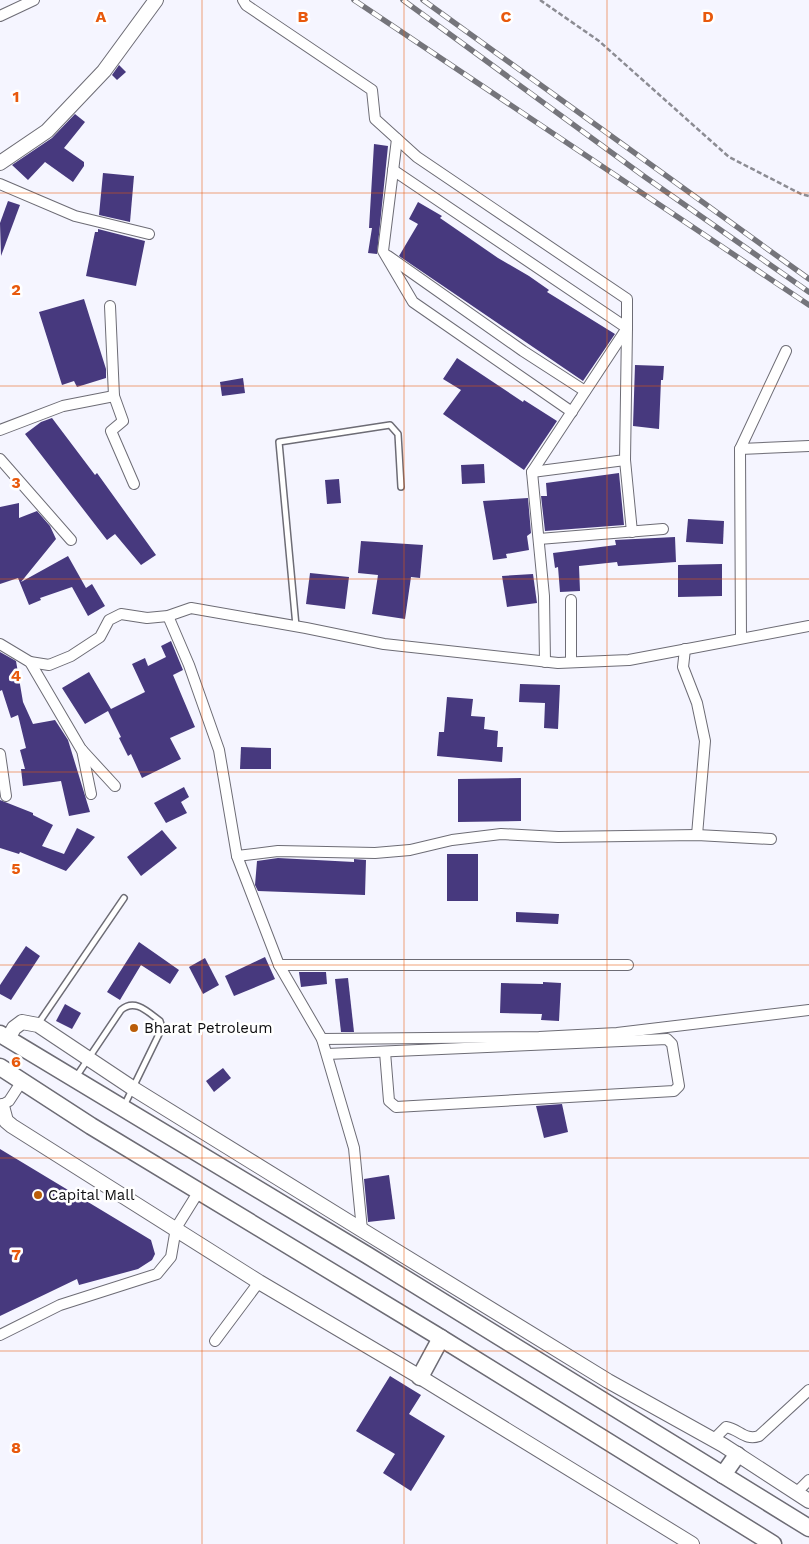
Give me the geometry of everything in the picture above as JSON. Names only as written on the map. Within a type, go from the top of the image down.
[{"type":"main road","points":[[4,1037],[122,1110],[375,1261],[809,1528]]},
{"type":"main road","points":[[0,1067],[91,1126],[441,1338],[773,1544]]},
{"type":"main road","points":[[420,1377],[441,1338]]},
{"type":"main road","points":[[724,1475],[737,1455]]},
{"type":"street","points":[[0,16],[34,0]]},
{"type":"street","points":[[0,163],[47,131],[104,71],[155,0]]},
{"type":"street","points":[[243,0],[246,5],[372,90],[375,119],[416,157],[627,299],[625,460],[632,532]]},
{"type":"street","points":[[397,140],[383,252],[413,302],[572,412]]},
{"type":"street","points":[[393,170],[627,328]]},
{"type":"street","points":[[0,184],[76,216],[149,234]]},
{"type":"street","points":[[383,252],[523,351],[585,391]]},
{"type":"street","points":[[110,306],[114,396],[123,421],[111,430],[134,484]]},
{"type":"street","points":[[545,662],[544,596],[532,472],[627,328]]},
{"type":"street","points":[[741,638],[740,449],[786,351]]},
{"type":"street","points":[[0,430],[63,406],[114,396]]},
{"type":"street","points":[[740,449],[809,446]]},
{"type":"street","points":[[0,459],[71,540]]},
{"type":"street","points":[[532,472],[625,460]]},
{"type":"street","points":[[539,538],[663,529]]},
{"type":"street","points":[[571,600],[572,662]]},
{"type":"street","points":[[0,644],[30,662],[49,665],[71,656],[100,637],[109,620],[121,614],[147,618],[168,616],[191,608],[296,626],[384,644],[545,662],[629,660],[809,626]]},
{"type":"street","points":[[168,616],[189,665],[219,750],[237,856],[279,965],[322,1039],[327,1054],[354,1148],[362,1230]]},
{"type":"street","points":[[685,649],[683,667],[697,702],[705,741],[697,835]]},
{"type":"street","points":[[30,662],[82,750],[115,786]]},
{"type":"street","points":[[82,750],[91,794]]},
{"type":"street","points":[[0,754],[6,796]]},
{"type":"street","points":[[237,856],[278,851],[375,853],[410,850],[452,840],[501,834],[558,838],[697,835],[771,840]]},
{"type":"street","points":[[279,965],[628,965]]},
{"type":"street","points":[[322,1039],[539,1037],[617,1033],[809,1010]]},
{"type":"street","points":[[4,1037],[22,1022],[38,1025],[134,1089],[362,1230],[608,1381],[713,1440],[809,1501]]},
{"type":"street","points":[[327,1054],[667,1039],[672,1044],[679,1086],[674,1091],[396,1107],[388,1101],[385,1052]]},
{"type":"street","points":[[22,1080],[9,1101],[1,1106],[6,1120],[12,1126],[259,1282],[420,1377],[692,1544]]},
{"type":"street","points":[[0,1335],[60,1305],[157,1274],[171,1257],[176,1228],[199,1191]]},
{"type":"street","points":[[215,1341],[259,1282]]},
{"type":"street","points":[[713,1440],[726,1428],[734,1429],[746,1437],[759,1436],[809,1390]]},
{"type":"street","points":[[796,1493],[809,1480]]},
{"type":"lane","points":[[296,626],[279,442],[390,425],[398,434],[401,487]]},
{"type":"lane","points":[[38,1025],[124,898]]},
{"type":"lane","points":[[74,1080],[121,1010],[126,1006],[136,1005],[160,1021],[162,1028],[134,1089],[122,1110]]},
{"type":"path","points":[[540,0],[599,41],[729,157],[809,196]]},
{"type":"building","points":[[119,65],[126,72],[117,80],[112,75]]},
{"type":"building","points":[[75,114],[85,122],[64,148],[84,162],[84,166],[73,182],[45,162],[28,180],[12,165],[52,138]]},
{"type":"building","points":[[374,144],[388,146],[377,254],[368,253],[372,228],[369,228]]},
{"type":"building","points":[[103,173],[134,176],[130,222],[99,215]]},
{"type":"building","points":[[8,201],[20,205],[1,256],[0,223]]},
{"type":"building","points":[[418,202],[442,216],[440,218],[498,258],[549,290],[547,292],[615,334],[583,381],[399,256],[418,224],[409,219]]},
{"type":"building","points":[[98,229],[145,241],[136,286],[86,276],[95,232],[98,232]]},
{"type":"building","points":[[84,299],[106,369],[106,378],[77,387],[74,381],[62,385],[39,312]]},
{"type":"building","points":[[457,358],[523,402],[524,400],[557,421],[524,470],[443,414],[461,390],[443,379]]},
{"type":"building","points":[[635,365],[664,366],[663,380],[661,380],[659,429],[633,426]]},
{"type":"building","points":[[243,378],[245,393],[222,396],[220,382]]},
{"type":"building","points":[[52,418],[95,475],[97,473],[156,555],[141,565],[115,534],[107,540],[25,434],[41,422]]},
{"type":"building","points":[[484,464],[485,483],[462,484],[461,465]]},
{"type":"building","points":[[619,473],[624,525],[545,531],[541,496],[547,496],[546,483]]},
{"type":"building","points":[[339,479],[341,503],[327,504],[325,480]]},
{"type":"building","points":[[528,498],[531,533],[527,536],[529,550],[506,554],[507,558],[493,560],[483,501]]},
{"type":"building","points":[[19,503],[19,518],[37,511],[50,526],[56,539],[21,582],[68,556],[86,588],[92,584],[105,606],[88,616],[72,587],[40,598],[41,600],[29,605],[18,578],[0,584],[0,507]]},
{"type":"building","points":[[688,519],[724,521],[723,544],[686,542]]},
{"type":"building","points":[[675,537],[676,562],[618,566],[617,562],[579,566],[580,591],[560,592],[558,567],[555,568],[553,553],[616,545],[615,540]]},
{"type":"building","points":[[361,541],[423,545],[420,578],[411,577],[405,619],[372,614],[378,575],[358,573]]},
{"type":"building","points":[[722,564],[722,596],[678,597],[678,565]]},
{"type":"building","points":[[310,573],[349,577],[345,609],[306,604]]},
{"type":"building","points":[[533,574],[537,603],[507,607],[502,576]]},
{"type":"building","points":[[171,641],[183,670],[173,675],[195,727],[170,738],[181,759],[142,778],[131,754],[128,756],[108,711],[85,724],[62,688],[89,672],[111,709],[145,692],[132,664],[145,658],[148,666],[166,657],[161,646]]},
{"type":"building","points":[[0,652],[16,661],[23,702],[33,724],[55,720],[68,740],[90,812],[69,816],[61,781],[23,786],[21,769],[25,769],[20,750],[26,748],[18,715],[11,718],[2,690],[0,691]]},
{"type":"building","points":[[520,684],[560,685],[558,729],[544,728],[545,703],[519,702]]},
{"type":"building","points":[[447,697],[473,699],[471,716],[485,717],[484,729],[498,731],[497,747],[503,747],[502,762],[437,756],[439,732],[444,732]]},
{"type":"building","points":[[241,747],[271,748],[271,769],[240,769]]},
{"type":"building","points":[[521,778],[521,821],[458,822],[458,779]]},
{"type":"building","points":[[184,787],[189,797],[181,802],[187,813],[166,823],[154,803]]},
{"type":"building","points":[[0,800],[33,813],[33,815],[53,825],[42,846],[64,854],[77,828],[95,837],[66,871],[20,852],[19,854],[0,848]]},
{"type":"building","points":[[162,830],[177,848],[141,876],[127,857]]},
{"type":"building","points":[[447,854],[478,854],[478,901],[447,901]]},
{"type":"building","points":[[278,858],[354,862],[354,859],[366,860],[365,895],[258,891],[255,885],[257,861]]},
{"type":"building","points":[[516,912],[559,914],[558,924],[516,922]]},
{"type":"building","points":[[139,942],[179,970],[170,984],[141,965],[120,1000],[107,992]]},
{"type":"building","points":[[26,946],[40,956],[11,1000],[0,994],[0,985]]},
{"type":"building","points":[[265,957],[275,979],[234,996],[225,976]]},
{"type":"building","points":[[205,958],[219,985],[203,994],[189,967]]},
{"type":"building","points":[[299,972],[326,972],[327,984],[301,987]]},
{"type":"building","points":[[348,978],[354,1032],[341,1032],[335,979]]},
{"type":"building","points":[[543,982],[561,983],[559,1021],[541,1020],[542,1014],[500,1013],[501,983],[543,984]]},
{"type":"building","points":[[65,1004],[81,1013],[72,1029],[56,1021]]},
{"type":"building","points":[[223,1068],[231,1078],[214,1092],[206,1081]]},
{"type":"building","points":[[562,1104],[568,1132],[544,1138],[536,1106]]},
{"type":"building","name":"Capital Mall","points":[[0,1149],[151,1240],[155,1254],[152,1260],[138,1269],[79,1285],[77,1279],[0,1316]]},
{"type":"building","points":[[389,1175],[395,1219],[368,1222],[364,1179]]},
{"type":"building","points":[[390,1376],[421,1395],[409,1414],[445,1436],[411,1491],[383,1473],[395,1454],[356,1431]]},
{"type":"railway","points":[[354,0],[809,305]]},
{"type":"railway","points":[[403,0],[645,177],[809,292]]},
{"type":"railway","points":[[423,0],[809,279]]},
{"type":"place","name":"Bharat Petroleum","points":[[134,1028]]},
{"type":"place","name":"Capital Mall","points":[[38,1195]]}]
